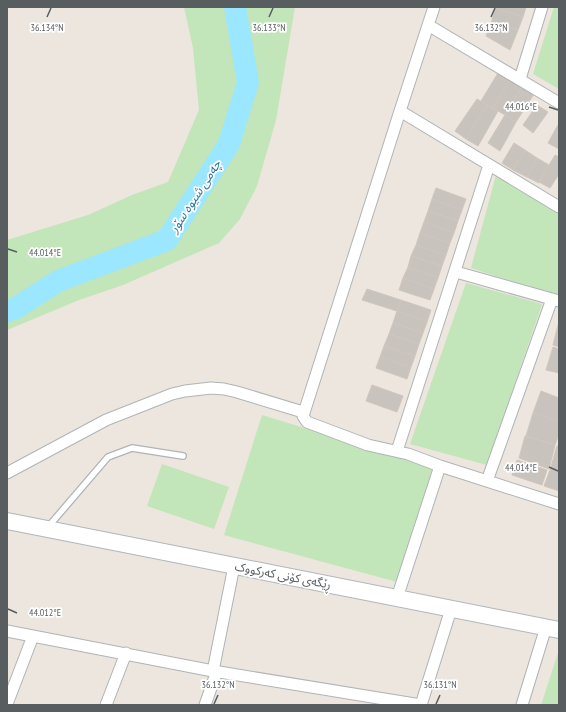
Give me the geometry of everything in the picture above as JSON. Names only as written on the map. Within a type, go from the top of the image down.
[{"type":"street","points":[[434,7],[303,412],[304,419],[307,422],[368,445],[397,451],[559,504]]},
{"type":"street","points":[[520,79],[542,7]]},
{"type":"street","points":[[428,26],[559,103]]},
{"type":"street","points":[[400,111],[559,207]]},
{"type":"street","points":[[397,451],[490,165]]},
{"type":"street","points":[[456,272],[556,300],[487,481]]},
{"type":"street","points":[[7,473],[106,420],[172,394],[185,391],[224,389],[243,393],[303,412]]},
{"type":"street","points":[[397,598],[440,466]]},
{"type":"street","name":"ڕێگەی کۆنی کەرکووک","points":[[7,522],[552,628]]},
{"type":"street","points":[[205,705],[215,671],[234,566]]},
{"type":"street","points":[[7,631],[215,671],[421,705],[451,609]]},
{"type":"street","points":[[522,705],[552,628]]},
{"type":"street","points":[[7,704],[33,636]]},
{"type":"street","points":[[106,705],[126,653]]},
{"type":"lane","points":[[46,530],[108,457],[132,448],[183,456]]},
{"type":"green space","points":[[184,7],[295,7],[276,120],[257,186],[240,219],[219,243],[123,285],[79,300],[7,330],[7,240],[88,215],[132,195],[168,182],[199,110],[193,48]]},
{"type":"green space","points":[[554,7],[559,7],[559,89],[533,74]]},
{"type":"green space","points":[[496,175],[559,211],[559,297],[471,268]]},
{"type":"green space","points":[[466,283],[542,304],[487,465],[410,444]]},
{"type":"green space","points":[[262,415],[438,469],[401,583],[224,535]]},
{"type":"green space","points":[[162,464],[229,487],[214,529],[147,506]]},
{"type":"green space","points":[[558,653],[559,705],[541,705]]},
{"type":"building","points":[[492,7],[526,7],[523,17]]},
{"type":"building","points":[[495,8],[523,17],[518,30],[492,20]]},
{"type":"building","points":[[492,20],[518,30],[510,50],[486,36]]},
{"type":"building","points":[[498,73],[510,80],[493,108],[481,101]]},
{"type":"building","points":[[510,80],[522,87],[505,115],[493,108]]},
{"type":"building","points":[[522,87],[534,94],[516,122],[505,115]]},
{"type":"building","points":[[477,99],[487,105],[466,139],[455,131]]},
{"type":"building","points":[[487,105],[498,111],[478,146],[466,139]]},
{"type":"building","points":[[537,105],[548,112],[533,133],[523,125]]},
{"type":"building","points":[[505,115],[516,122],[500,151],[488,143]]},
{"type":"building","points":[[559,123],[559,149],[548,143]]},
{"type":"building","points":[[514,143],[525,150],[513,170],[502,163]]},
{"type":"building","points":[[525,150],[537,158],[527,177],[513,170]]},
{"type":"building","points":[[555,155],[559,157],[559,174],[550,188],[539,182]]},
{"type":"building","points":[[537,158],[549,165],[539,183],[527,177]]},
{"type":"building","points":[[436,188],[466,199],[462,210],[432,199]]},
{"type":"building","points":[[432,199],[462,210],[458,221],[428,211]]},
{"type":"building","points":[[428,211],[458,221],[454,233],[424,222]]},
{"type":"building","points":[[424,222],[454,233],[450,243],[420,233]]},
{"type":"building","points":[[420,233],[450,243],[446,255],[416,245]]},
{"type":"building","points":[[416,245],[446,255],[442,266],[411,256]]},
{"type":"building","points":[[411,256],[442,266],[438,278],[408,267]]},
{"type":"building","points":[[408,267],[438,278],[434,289],[403,278]]},
{"type":"building","points":[[403,278],[434,289],[430,300],[399,290]]},
{"type":"building","points":[[367,289],[401,300],[397,311],[362,300]]},
{"type":"building","points":[[401,300],[431,310],[427,322],[397,311]]},
{"type":"building","points":[[397,311],[427,322],[423,333],[393,323]]},
{"type":"building","points":[[559,321],[559,347],[553,345]]},
{"type":"building","points":[[393,323],[423,333],[419,344],[389,334]]},
{"type":"building","points":[[389,334],[419,344],[415,356],[384,346]]},
{"type":"building","points":[[384,346],[415,356],[411,367],[380,357]]},
{"type":"building","points":[[553,347],[559,349],[559,373],[546,370]]},
{"type":"building","points":[[380,357],[411,367],[407,379],[376,368]]},
{"type":"building","points":[[372,385],[403,396],[397,412],[366,401]]},
{"type":"building","points":[[541,391],[559,398],[559,421],[533,413]]},
{"type":"building","points":[[533,413],[559,421],[559,434],[555,445],[526,436]]},
{"type":"building","points":[[525,436],[555,445],[549,469],[519,458]]},
{"type":"building","points":[[557,446],[559,446],[559,472],[550,470]]},
{"type":"building","points":[[517,460],[547,470],[542,485],[512,475]]},
{"type":"building","points":[[550,470],[559,472],[559,491],[544,486]]},
{"type":"waterway","name":"چەمی شیوە سۆر","points":[[7,311],[16,308],[58,281],[167,240],[229,144],[248,82],[235,7]]}]
